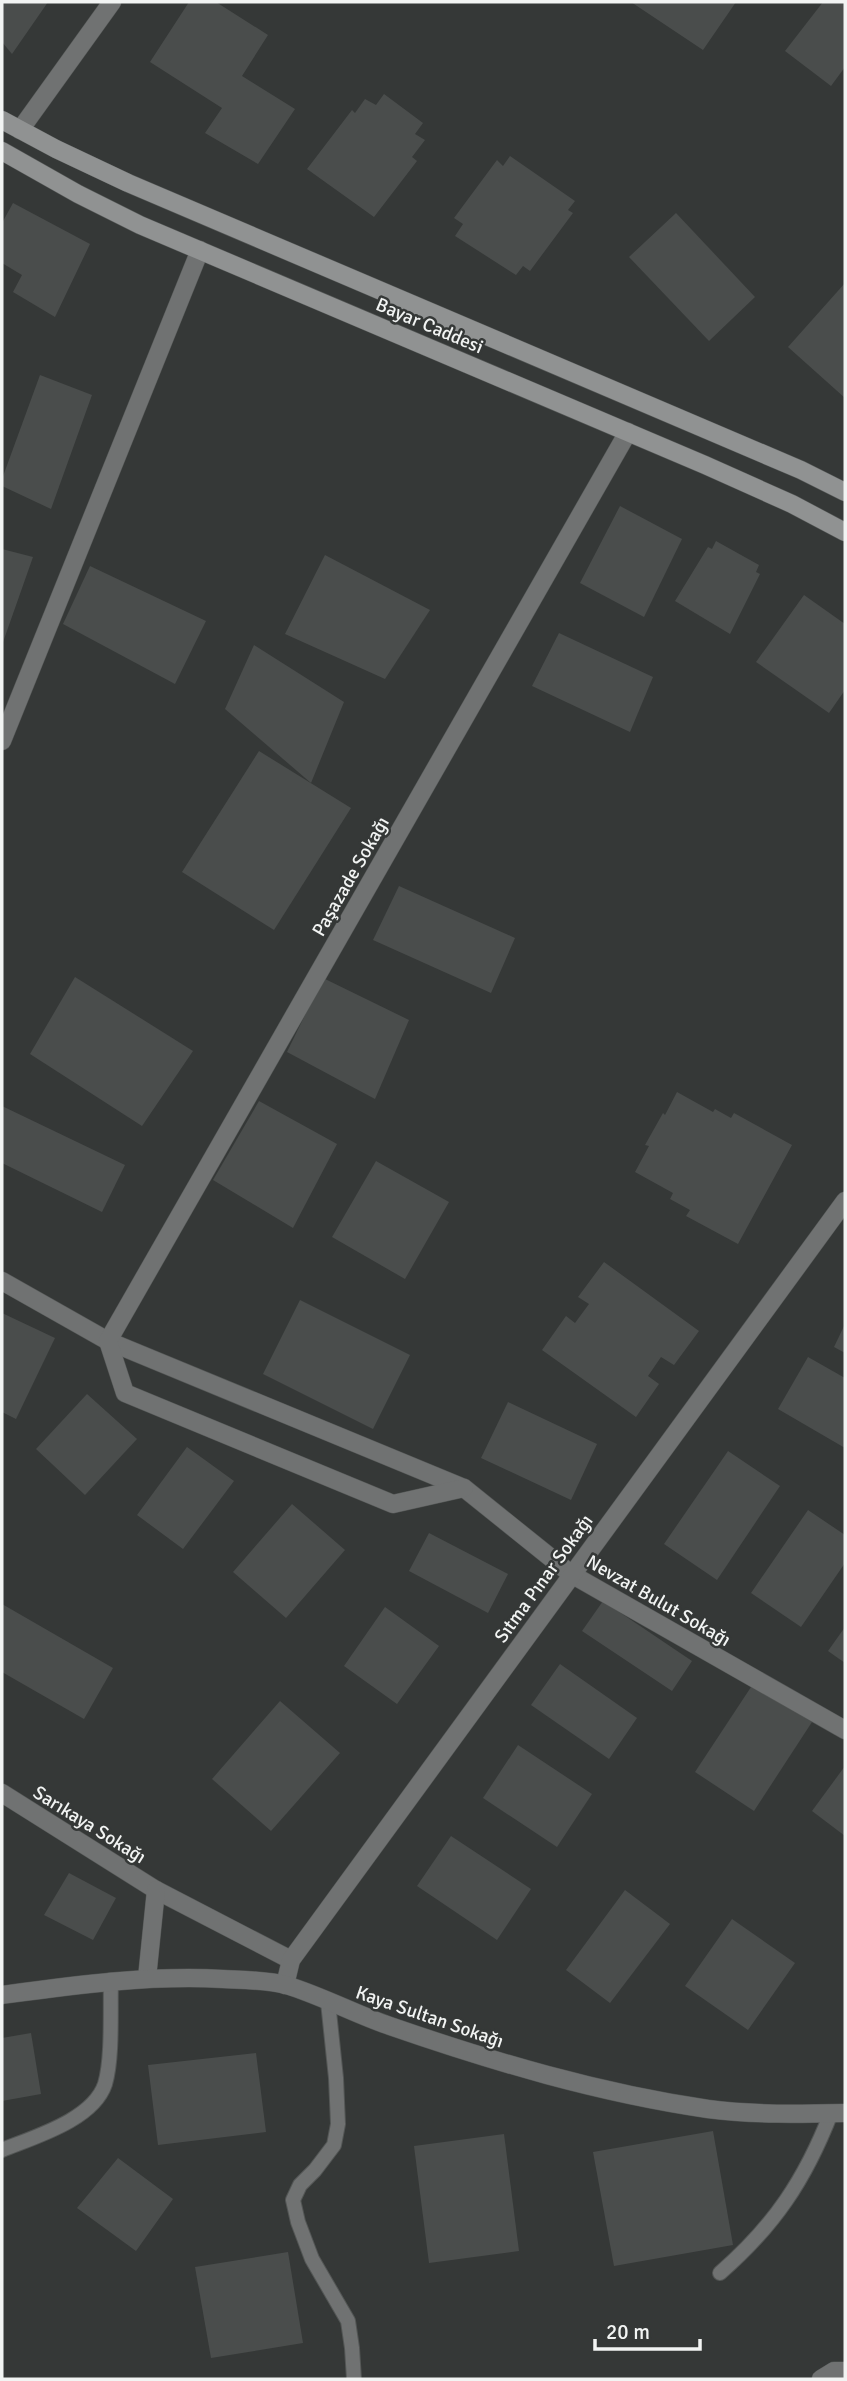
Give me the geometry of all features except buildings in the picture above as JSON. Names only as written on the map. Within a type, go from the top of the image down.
[{"type":"main road","name":"Bayar Caddesi","points":[[2,120],[128,183],[801,470],[845,492]]},
{"type":"main road","name":"Bayar Caddesi","points":[[2,151],[96,204],[628,432],[792,504],[845,532]]},
{"type":"street","points":[[20,130],[113,2]]},
{"type":"street","points":[[2,741],[200,250]]},
{"type":"street","name":"Paşazade Sokağı","points":[[108,1341],[628,432]]},
{"type":"street","name":"Sıtma Pınar Sokağı","points":[[285,1985],[291,1960],[845,1201]]},
{"type":"street","name":"Nevzat Bulut Sokağı","points":[[2,1281],[108,1341],[464,1488],[572,1574],[845,1730]]},
{"type":"street","points":[[108,1341],[125,1393],[393,1504],[464,1488]]},
{"type":"street","name":"Sarıkaya Sokağı","points":[[2,1793],[156,1890],[291,1960]]},
{"type":"street","name":"Sarıkaya Sokağı","points":[[147,1978],[156,1890]]},
{"type":"street","name":"Kaya Sultan Sokağı","points":[[2,1995],[111,1980],[147,1978],[185,1977],[285,1985],[387,2025],[512,2067],[615,2091],[709,2109],[797,2114],[838,2113]]},
{"type":"lane","points":[[2,2150],[65,2123],[89,2108],[104,2086],[108,2067],[111,1980]]},
{"type":"lane","points":[[328,2002],[337,2078],[338,2124],[334,2145],[300,2185],[293,2200],[312,2259],[348,2321],[354,2379]]},
{"type":"lane","points":[[720,2273],[758,2238],[793,2190],[838,2113]]}]
